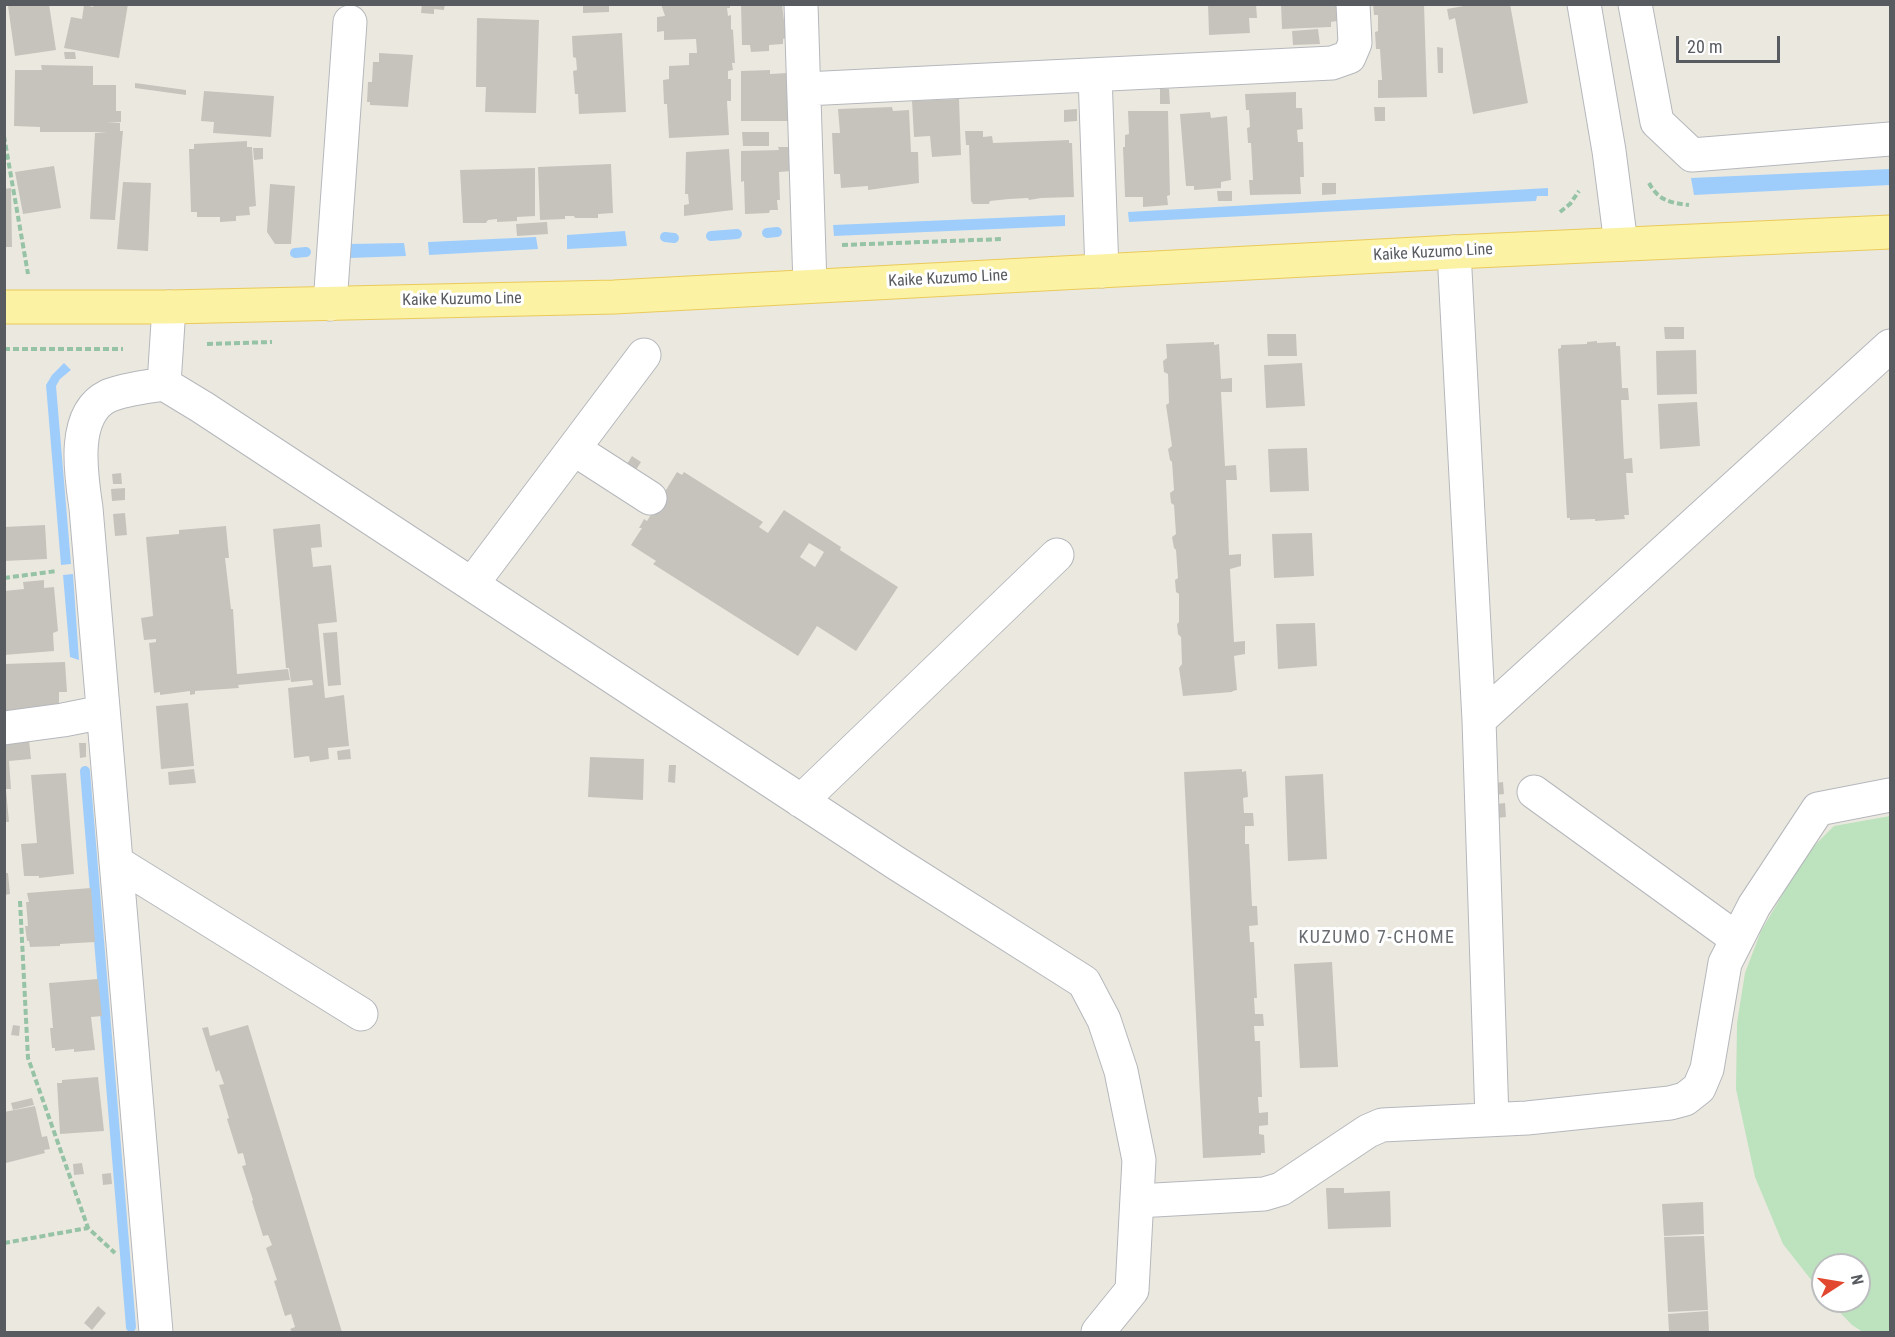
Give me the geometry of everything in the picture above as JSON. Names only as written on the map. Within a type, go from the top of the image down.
[{"type":"main road","name":"Kaike Kuzumo Line","points":[[4,307],[169,307],[614,297],[1454,252],[1890,232]]},
{"type":"street","points":[[801,4],[810,286]]},
{"type":"street","points":[[805,89],[1341,61],[1349,57],[1354,50],[1353,4]]},
{"type":"street","points":[[1584,4],[1609,151],[1621,244]]},
{"type":"street","points":[[1635,4],[1657,122],[1692,155],[1890,139]]},
{"type":"street","points":[[330,304],[350,22]]},
{"type":"street","points":[[1095,75],[1102,271]]},
{"type":"street","points":[[1454,252],[1479,720],[1492,1119]]},
{"type":"street","points":[[164,384],[169,307]]},
{"type":"street","points":[[1479,720],[1890,346]]},
{"type":"street","points":[[472,584],[644,355]]},
{"type":"street","points":[[156,1332],[81,471],[84,430],[88,414],[97,404],[109,396],[164,384],[801,801],[1084,982],[1104,1020],[1121,1071],[1138,1160],[1132,1290],[1098,1332]]},
{"type":"street","points":[[574,449],[650,498]]},
{"type":"street","points":[[801,801],[1057,555]]},
{"type":"street","points":[[4,728],[103,712]]},
{"type":"street","points":[[1534,792],[1737,939]]},
{"type":"street","points":[[1137,1201],[1264,1194],[1281,1189],[1368,1131],[1382,1125],[1527,1118],[1670,1103],[1685,1099],[1699,1088],[1707,1069],[1725,963],[1754,906],[1818,809],[1890,795]]},
{"type":"street","points":[[116,862],[361,1014]]},
{"type":"path","points":[[4,136],[28,274]]},
{"type":"path","points":[[1550,213],[1560,212],[1570,204],[1584,183]]},
{"type":"path","points":[[838,245],[1010,239]]},
{"type":"path","points":[[4,349],[123,349]]},
{"type":"path","points":[[4,578],[90,567]]},
{"type":"path","points":[[20,901],[28,1058],[88,1228],[119,1256],[151,1266]]},
{"type":"path","points":[[4,1243],[88,1228]]},
{"type":"green space","points":[[1890,816],[1890,1332],[1863,1332],[1840,1313],[1871,1313],[1871,1253],[1811,1253],[1811,1280],[1783,1244],[1755,1177],[1736,1089],[1737,1023],[1745,973],[1761,931],[1807,853],[1834,826]]},
{"type":"water","points":[[1890,169],[1890,185],[1694,195],[1691,178]]},
{"type":"water","points":[[1548,188],[1548,196],[1537,196],[1536,201],[1129,222],[1128,212]]},
{"type":"water","points":[[1065,215],[1065,226],[834,236],[833,225]]},
{"type":"water","points":[[625,231],[627,246],[567,249],[567,235]]},
{"type":"water","points":[[536,237],[538,249],[429,255],[428,242]]},
{"type":"water","points":[[404,243],[406,256],[349,258],[349,244]]},
{"type":"water","points":[[64,363],[71,370],[60,379],[56,386],[71,564],[61,565],[46,385]]},
{"type":"water","points":[[73,574],[79,660],[70,657],[63,575]]},
{"type":"building","points":[[49,4],[56,50],[15,56],[8,6]]},
{"type":"building","points":[[94,4],[128,4],[119,58],[64,48],[71,17],[82,19],[84,5],[93,7]]},
{"type":"building","points":[[422,4],[445,4],[444,10],[434,9],[434,14],[421,13]]},
{"type":"building","points":[[583,4],[609,4],[609,12],[583,13]]},
{"type":"building","points":[[661,4],[730,4],[730,8],[727,8],[728,16],[731,15],[735,63],[732,63],[733,70],[728,71],[728,79],[731,79],[731,101],[727,101],[729,135],[669,138],[663,80],[669,79],[669,66],[689,65],[689,53],[697,53],[696,39],[664,40],[664,31],[657,32],[657,17],[665,16]]},
{"type":"building","points":[[741,4],[782,4],[786,38],[783,39],[783,44],[769,45],[769,51],[751,52],[750,45],[742,45]]},
{"type":"building","points":[[1208,4],[1256,4],[1257,18],[1249,18],[1250,33],[1209,35]]},
{"type":"building","points":[[1281,4],[1336,4],[1337,21],[1331,22],[1331,27],[1282,29]]},
{"type":"building","points":[[1373,4],[1424,4],[1427,97],[1378,98],[1378,80],[1382,80],[1380,49],[1376,49],[1375,32],[1378,31],[1378,15],[1374,15]]},
{"type":"building","points":[[1475,4],[1510,4],[1528,103],[1473,114],[1455,18],[1449,20],[1447,9]]},
{"type":"building","points":[[477,18],[539,20],[536,113],[485,112],[486,87],[476,87]]},
{"type":"building","points":[[1318,29],[1320,44],[1293,45],[1292,31]]},
{"type":"building","points":[[622,33],[626,112],[579,114],[578,94],[575,94],[573,71],[577,70],[576,58],[573,57],[572,36]]},
{"type":"building","points":[[1437,47],[1443,48],[1443,73],[1438,73]]},
{"type":"building","points":[[64,52],[75,52],[76,59],[65,59]]},
{"type":"building","points":[[379,53],[413,55],[408,107],[370,105],[370,102],[367,102],[368,82],[372,82],[373,62],[379,62]]},
{"type":"building","points":[[41,65],[93,66],[93,85],[116,85],[116,111],[121,111],[121,122],[107,123],[120,123],[120,131],[123,131],[115,220],[90,219],[95,133],[107,132],[40,132],[40,127],[14,126],[15,70],[42,70]]},
{"type":"building","points":[[770,70],[770,74],[787,73],[788,121],[741,121],[741,71]]},
{"type":"building","points":[[135,83],[186,90],[186,95],[135,88]]},
{"type":"building","points":[[1160,89],[1169,89],[1170,104],[1160,104]]},
{"type":"building","points":[[204,91],[274,96],[271,137],[213,133],[214,122],[201,121]]},
{"type":"building","points":[[1296,92],[1296,108],[1302,108],[1303,129],[1297,130],[1298,142],[1303,142],[1304,177],[1300,177],[1301,194],[1250,195],[1249,180],[1253,180],[1251,143],[1248,143],[1247,128],[1250,127],[1249,110],[1246,110],[1245,94]]},
{"type":"building","points":[[959,99],[961,155],[932,157],[930,136],[914,137],[912,101]]},
{"type":"building","points":[[892,107],[893,111],[909,110],[911,152],[918,152],[919,183],[868,190],[868,186],[841,188],[840,174],[834,174],[832,133],[840,133],[838,109]]},
{"type":"building","points":[[1374,107],[1385,107],[1385,121],[1375,121]]},
{"type":"building","points":[[1077,109],[1077,121],[1064,122],[1064,110]]},
{"type":"building","points":[[1128,111],[1168,111],[1170,195],[1167,196],[1168,205],[1143,207],[1143,197],[1125,197],[1123,147],[1125,147],[1125,135],[1129,134]]},
{"type":"building","points":[[1210,112],[1211,118],[1227,116],[1231,180],[1221,182],[1221,188],[1194,190],[1194,186],[1186,186],[1180,114]]},
{"type":"building","points":[[965,131],[983,131],[983,137],[992,136],[993,143],[1069,140],[1069,143],[1072,143],[1074,197],[1009,199],[990,201],[989,204],[973,204],[969,145],[966,145]]},
{"type":"building","points":[[742,132],[769,132],[769,146],[743,146]]},
{"type":"building","points":[[247,141],[247,147],[252,147],[256,206],[249,207],[250,215],[236,216],[236,221],[220,222],[220,217],[197,217],[197,212],[191,212],[189,149],[194,149],[194,144]]},
{"type":"building","points":[[778,147],[790,147],[791,171],[779,172],[778,210],[770,210],[769,213],[745,214],[744,181],[741,182],[741,151],[779,150]]},
{"type":"building","points":[[253,148],[263,148],[263,159],[254,160]]},
{"type":"building","points":[[729,149],[733,210],[684,216],[684,205],[689,204],[688,194],[685,194],[686,152]]},
{"type":"building","points":[[611,164],[613,213],[598,214],[598,218],[565,216],[565,219],[540,220],[538,167]]},
{"type":"building","points":[[54,166],[61,208],[23,214],[15,172]]},
{"type":"building","points":[[535,168],[535,216],[517,217],[517,221],[497,222],[497,219],[488,220],[486,223],[463,223],[460,170]]},
{"type":"building","points":[[123,182],[151,183],[148,251],[117,249]]},
{"type":"building","points":[[1322,183],[1336,183],[1336,194],[1322,195]]},
{"type":"building","points":[[270,184],[295,186],[291,244],[275,244],[267,232]]},
{"type":"building","points":[[11,188],[12,247],[4,247],[4,189]]},
{"type":"building","points":[[1217,191],[1232,191],[1232,201],[1218,201]]},
{"type":"building","points":[[547,222],[548,234],[517,236],[516,224]]},
{"type":"building","points":[[1664,327],[1684,327],[1684,339],[1665,339]]},
{"type":"building","points":[[1267,334],[1296,334],[1297,356],[1268,356]]},
{"type":"building","points":[[1597,341],[1597,343],[1616,342],[1616,346],[1620,346],[1622,388],[1628,388],[1629,400],[1621,400],[1624,459],[1632,458],[1633,473],[1626,473],[1629,515],[1624,515],[1625,519],[1570,520],[1567,518],[1558,349],[1561,345],[1587,344],[1587,342]]},
{"type":"building","points":[[1214,342],[1214,345],[1219,344],[1221,379],[1232,378],[1232,392],[1221,392],[1225,466],[1236,465],[1237,480],[1226,480],[1229,555],[1241,554],[1241,566],[1230,569],[1234,642],[1245,641],[1245,654],[1234,656],[1237,690],[1183,696],[1179,668],[1182,664],[1181,637],[1178,634],[1177,624],[1179,622],[1179,594],[1176,592],[1175,580],[1178,578],[1176,550],[1172,537],[1176,534],[1174,505],[1171,503],[1170,493],[1174,490],[1172,462],[1168,449],[1172,446],[1166,405],[1169,403],[1168,374],[1164,372],[1163,361],[1167,358],[1166,344]]},
{"type":"building","points":[[1696,350],[1697,394],[1657,395],[1656,351]]},
{"type":"building","points":[[1302,363],[1305,406],[1266,408],[1264,365]]},
{"type":"building","points":[[1697,402],[1700,446],[1660,449],[1658,404]]},
{"type":"building","points":[[1307,448],[1309,491],[1270,492],[1268,449]]},
{"type":"building","points":[[632,456],[641,462],[634,473],[625,467]]},
{"type":"building","points":[[677,472],[682,475],[684,472],[763,522],[759,527],[768,533],[784,510],[841,547],[840,550],[898,587],[856,651],[817,626],[798,656],[653,564],[656,561],[631,545],[642,528],[639,528],[644,519],[647,521]],"holes":[[[809,543],[824,552],[815,567],[800,557]]]},
{"type":"building","points":[[121,473],[122,484],[113,484],[112,474]]},
{"type":"building","points":[[125,488],[125,500],[112,501],[111,489]]},
{"type":"building","points":[[125,513],[127,535],[115,536],[113,514]]},
{"type":"building","points":[[320,524],[322,547],[311,548],[313,567],[331,565],[337,622],[318,624],[325,698],[344,695],[349,746],[328,748],[329,759],[310,762],[309,756],[294,758],[288,688],[313,685],[312,680],[291,682],[289,668],[286,668],[273,529]]},
{"type":"building","points":[[45,525],[47,559],[4,561],[4,527]]},
{"type":"building","points":[[226,526],[229,558],[225,558],[231,609],[233,609],[237,674],[288,669],[290,680],[238,685],[239,688],[195,691],[195,694],[190,695],[190,691],[160,695],[160,692],[154,693],[149,643],[156,642],[156,639],[144,640],[141,618],[153,616],[146,537],[179,534],[179,530]]},
{"type":"building","points":[[1312,533],[1314,576],[1274,578],[1272,534]]},
{"type":"building","points":[[44,580],[44,588],[54,587],[58,631],[53,633],[54,651],[4,655],[4,591],[24,589],[23,582]]},
{"type":"building","points":[[1315,623],[1317,666],[1278,669],[1276,624]]},
{"type":"building","points":[[337,632],[341,685],[328,686],[323,633]]},
{"type":"building","points":[[65,662],[67,692],[59,692],[59,704],[4,720],[4,664]]},
{"type":"building","points":[[188,703],[194,766],[161,769],[156,706]]},
{"type":"building","points":[[29,740],[31,759],[9,761],[11,789],[6,789],[9,822],[4,822],[4,742]]},
{"type":"building","points":[[79,743],[86,743],[86,757],[80,758]]},
{"type":"building","points":[[350,749],[351,759],[338,760],[337,751]]},
{"type":"building","points":[[590,757],[644,759],[643,800],[588,797]]},
{"type":"building","points":[[669,765],[676,765],[675,783],[668,782]]},
{"type":"building","points":[[194,769],[196,783],[169,785],[168,772]]},
{"type":"building","points":[[1242,769],[1242,772],[1246,771],[1248,797],[1243,798],[1244,813],[1253,813],[1254,826],[1245,826],[1245,844],[1249,844],[1252,906],[1257,906],[1258,925],[1249,926],[1250,942],[1254,942],[1257,998],[1254,998],[1255,1014],[1263,1014],[1264,1026],[1254,1026],[1255,1041],[1260,1041],[1262,1097],[1258,1097],[1259,1113],[1268,1112],[1268,1125],[1259,1126],[1259,1134],[1264,1135],[1265,1153],[1203,1158],[1184,772]]},
{"type":"building","points":[[66,773],[74,874],[39,878],[39,876],[24,876],[21,844],[37,843],[31,775]]},
{"type":"building","points":[[1323,774],[1327,859],[1288,861],[1285,776]]},
{"type":"building","points":[[1503,782],[1504,794],[1496,795],[1495,783]]},
{"type":"building","points":[[1505,803],[1506,817],[1497,818],[1497,804]]},
{"type":"building","points":[[5,873],[8,873],[10,894],[5,895]]},
{"type":"building","points":[[91,888],[95,942],[30,947],[25,926],[28,926],[27,893]]},
{"type":"building","points":[[1332,962],[1338,1067],[1300,1068],[1294,964]]},
{"type":"building","points":[[98,979],[102,1016],[91,1017],[95,1050],[55,1051],[55,1048],[52,1048],[50,1028],[53,1028],[49,983]]},
{"type":"building","points":[[13,1025],[20,1026],[19,1036],[11,1035]]},
{"type":"building","points":[[248,1025],[342,1332],[292,1332],[290,1329],[295,1327],[291,1314],[285,1316],[274,1281],[277,1280],[266,1248],[272,1245],[268,1235],[263,1236],[242,1166],[246,1165],[243,1153],[238,1154],[227,1119],[229,1118],[219,1085],[224,1084],[219,1070],[216,1072],[202,1028],[208,1027],[210,1036]]},
{"type":"building","points":[[98,1077],[104,1131],[60,1134],[57,1083],[62,1083],[62,1080]]},
{"type":"building","points":[[32,1098],[34,1105],[13,1110],[11,1103]]},
{"type":"building","points":[[35,1106],[42,1137],[47,1136],[50,1149],[44,1150],[45,1153],[6,1163],[4,1158],[4,1112]]},
{"type":"building","points":[[82,1163],[84,1174],[74,1175],[73,1164]]},
{"type":"building","points":[[111,1173],[112,1184],[103,1185],[102,1174]]},
{"type":"building","points":[[1326,1188],[1344,1188],[1344,1193],[1390,1191],[1391,1227],[1328,1229]]},
{"type":"building","points":[[1703,1202],[1704,1234],[1664,1236],[1662,1204]]},
{"type":"building","points":[[1704,1236],[1708,1310],[1668,1312],[1664,1237]]},
{"type":"building","points":[[98,1306],[106,1313],[92,1330],[84,1323]]},
{"type":"building","points":[[1708,1311],[1709,1332],[1669,1332],[1668,1314]]},
{"type":"waterway","points":[[767,233],[777,232]]},
{"type":"waterway","points":[[711,236],[737,234]]},
{"type":"waterway","points":[[665,237],[674,238]]},
{"type":"waterway","points":[[295,253],[306,252]]},
{"type":"waterway","points":[[85,771],[131,1327]]},
{"type":"district","name":"KUZUMO 7-CHOME","points":[[1377,938]]}]
